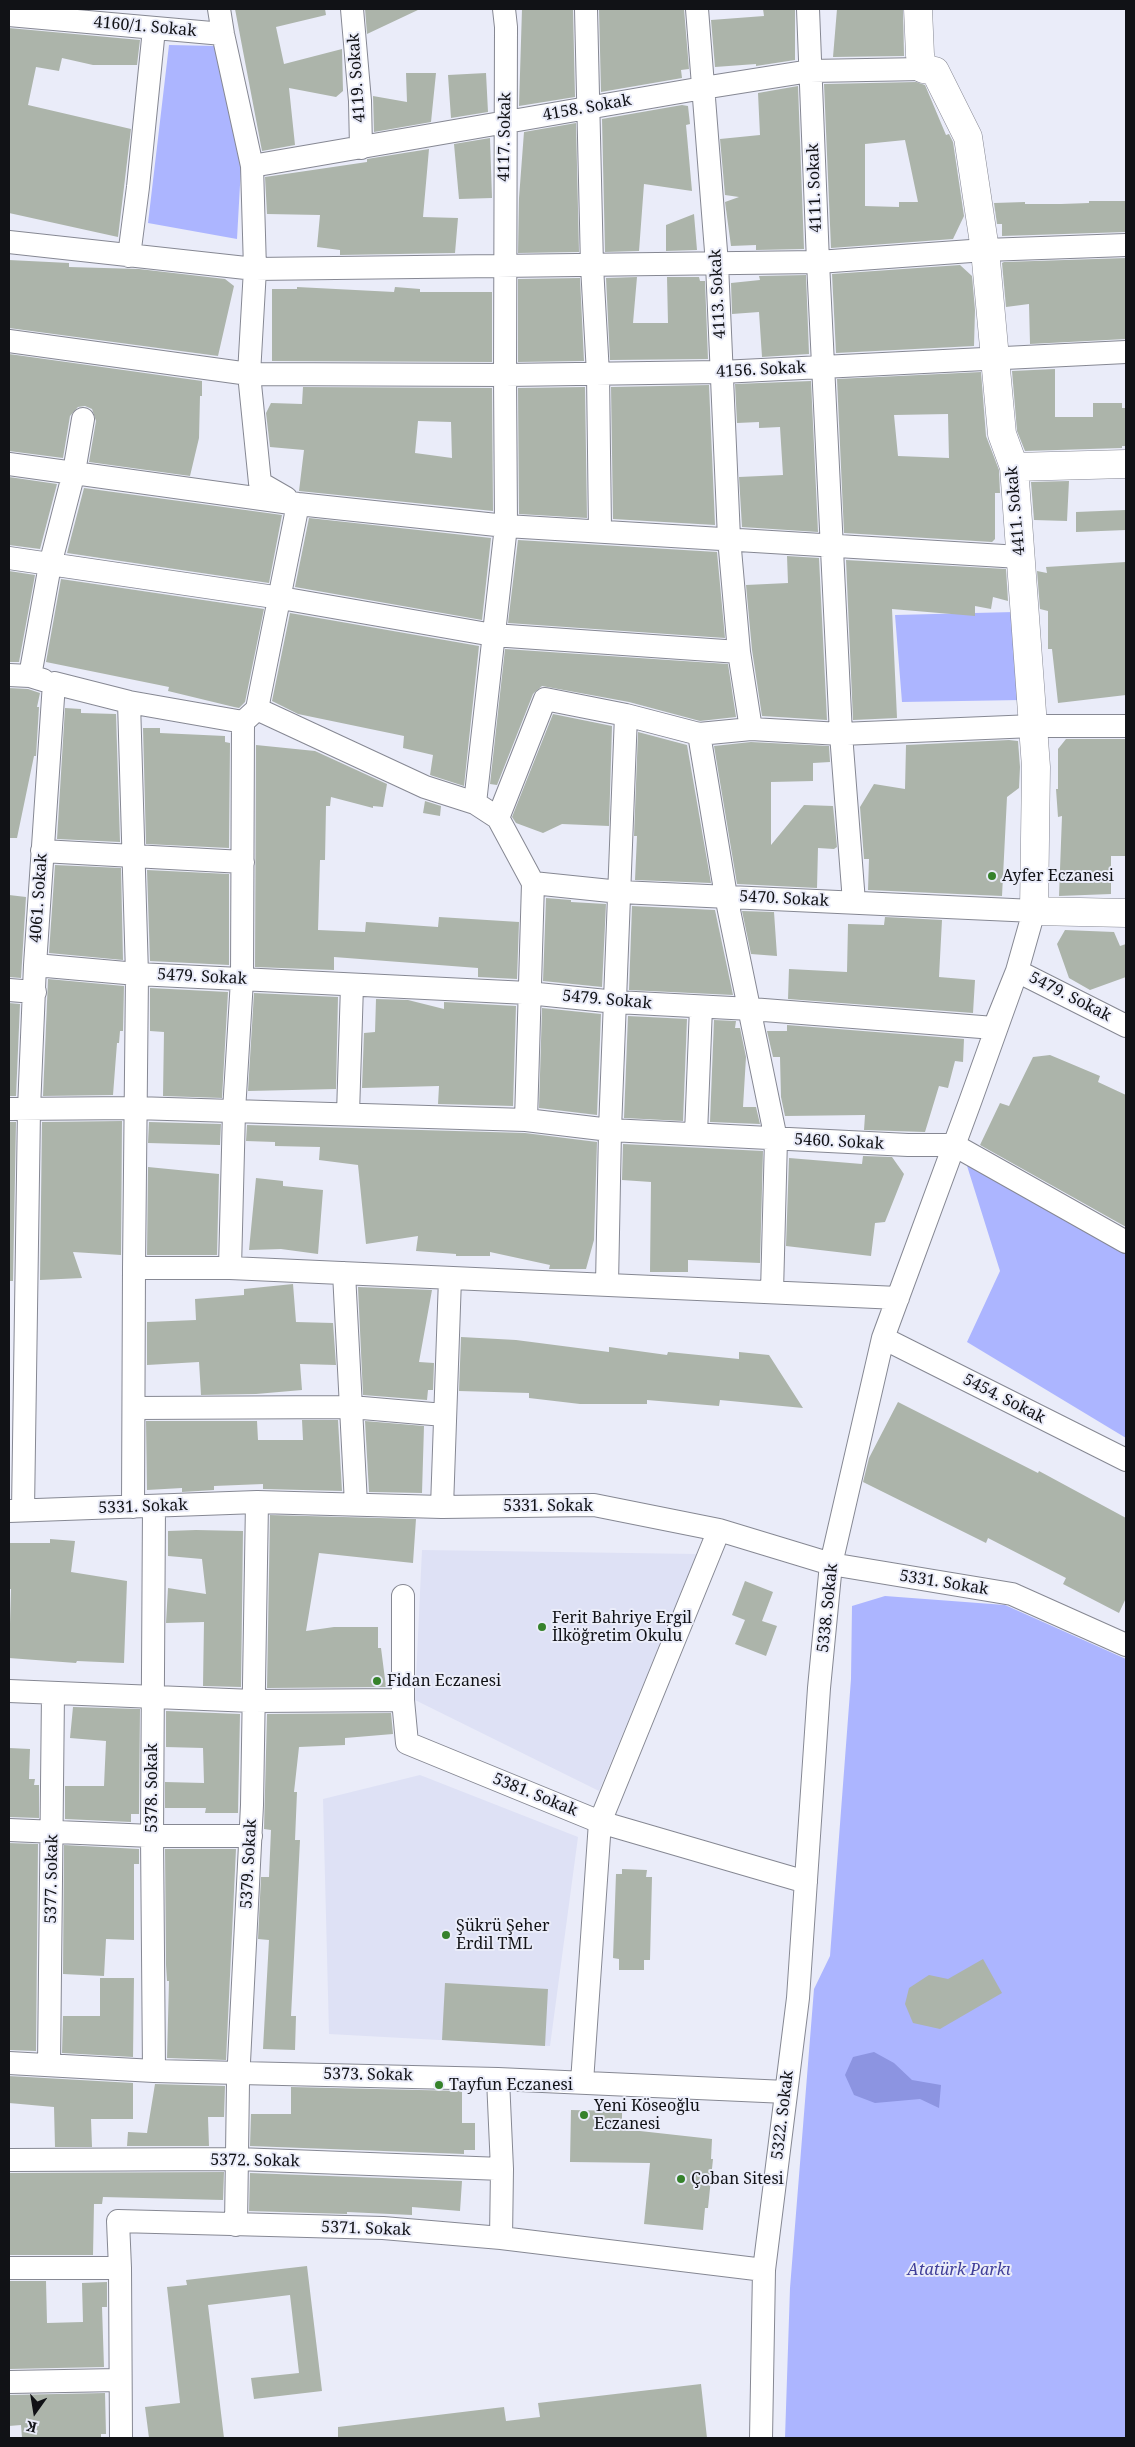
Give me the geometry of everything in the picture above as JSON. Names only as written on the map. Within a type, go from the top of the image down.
[{"type":"street","points":[[219,9],[222,34],[252,166],[255,269],[248,374],[260,483],[298,504]]},
{"type":"street","name":"4119. Sokak","points":[[352,9],[360,101],[361,148]]},
{"type":"street","name":"4117. Sokak","points":[[504,9],[506,27],[504,266]]},
{"type":"street","points":[[586,9],[590,108],[592,266],[598,374],[600,530]]},
{"type":"street","name":"4113. Sokak","points":[[697,9],[717,264],[729,538],[739,652],[751,729]]},
{"type":"street","name":"4111. Sokak","points":[[808,9],[832,545],[842,734],[854,902]]},
{"type":"street","points":[[918,9],[920,55],[923,69]]},
{"type":"street","name":"4160/1. Sokak","points":[[9,15],[222,34]]},
{"type":"street","points":[[129,256],[154,29]]},
{"type":"street","name":"4158. Sokak","points":[[252,166],[810,71],[923,69]]},
{"type":"street","name":"4411. Sokak","points":[[923,69],[935,71],[968,138],[984,250],[1002,434],[1014,467],[1036,767],[1034,911]]},
{"type":"street","points":[[9,242],[255,269],[818,262],[984,250],[1126,245]]},
{"type":"street","points":[[475,803],[506,526],[504,266]]},
{"type":"street","name":"4156. Sokak","points":[[9,341],[248,374],[505,375],[721,372],[996,360],[1126,352]]},
{"type":"street","points":[[83,419],[74,472],[19,675],[130,702],[250,716],[425,787],[475,803],[498,818],[534,883],[528,993],[526,1120]]},
{"type":"street","points":[[9,464],[298,504],[506,526],[600,530],[1020,557]]},
{"type":"street","points":[[1014,467],[1126,464]]},
{"type":"street","points":[[230,1268],[234,1111],[242,980],[243,862],[250,716],[281,598],[298,504]]},
{"type":"street","points":[[9,558],[281,598],[493,635],[739,652]]},
{"type":"street","name":"4061. Sokak","points":[[16,1510],[19,1109],[35,992],[42,851],[54,683]]},
{"type":"street","points":[[498,818],[545,698],[626,715],[699,734],[751,729],[842,734],[1033,726],[1126,726]]},
{"type":"street","name":"5378. Sokak","points":[[130,702],[137,974],[134,1408],[144,1507],[152,1697],[154,2070]]},
{"type":"street","points":[[606,1284],[626,715]]},
{"type":"street","points":[[699,734],[726,896],[751,1009],[776,1138],[772,1292]]},
{"type":"street","points":[[42,851],[243,862]]},
{"type":"street","name":"5470. Sokak","points":[[534,883],[620,892],[1034,911]]},
{"type":"street","points":[[1016,970],[1034,911],[1126,913]]},
{"type":"street","name":"5479. Sokak","points":[[35,965],[137,974],[242,980],[528,993],[616,1002],[751,1009],[994,1028],[1016,970],[1126,1026]]},
{"type":"street","name":"5338. Sokak","points":[[806,1882],[819,1688],[831,1564],[883,1338],[1016,970]]},
{"type":"street","points":[[348,1114],[352,985]]},
{"type":"street","points":[[9,990],[35,992]]},
{"type":"street","points":[[696,1134],[701,1006]]},
{"type":"street","name":"5460. Sokak","points":[[19,1109],[135,1108],[526,1120],[610,1130],[908,1145],[954,1144]]},
{"type":"street","points":[[954,1144],[1126,1242]]},
{"type":"street","points":[[134,1268],[230,1268],[898,1298]]},
{"type":"street","points":[[344,1273],[356,1504]]},
{"type":"street","points":[[442,1507],[450,1278]]},
{"type":"street","name":"5454. Sokak","points":[[883,1338],[1126,1460]]},
{"type":"street","points":[[134,1408],[351,1407],[444,1415]]},
{"type":"street","name":"5331. Sokak","points":[[16,1510],[257,1502],[442,1507],[594,1505],[719,1530],[831,1564],[1012,1594],[1126,1645]]},
{"type":"street","name":"5379. Sokak","points":[[236,2225],[239,2072],[250,1836],[257,1502]]},
{"type":"street","points":[[582,2082],[600,1822],[719,1530]]},
{"type":"street","name":"5381. Sokak","points":[[402,1596],[404,1700],[407,1743],[600,1822],[806,1882]]},
{"type":"street","points":[[9,1691],[253,1700],[404,1700]]},
{"type":"street","name":"5377. Sokak","points":[[49,2065],[53,1693]]},
{"type":"street","points":[[9,1830],[152,1836],[250,1836]]},
{"type":"street","name":"5322. Sokak","points":[[761,2438],[764,2270],[798,1998],[806,1882]]},
{"type":"street","name":"5373. Sokak","points":[[9,2063],[154,2070],[498,2078],[786,2092]]},
{"type":"street","points":[[498,2078],[502,2170],[501,2238]]},
{"type":"street","name":"5372. Sokak","points":[[9,2160],[237,2160],[502,2170]]},
{"type":"street","name":"5371. Sokak","points":[[121,2438],[118,2221],[383,2228],[501,2238],[764,2270]]},
{"type":"street","points":[[9,2268],[120,2268]]},
{"type":"street","points":[[9,2382],[119,2380]]},
{"type":"shaded area","name":"Ferit Bahriye Ergil İlköğretim Okulu","points":[[422,1550],[697,1554],[599,1791],[415,1700]]},
{"type":"shaded area","name":"Şükrü Şeher Erdil TML","points":[[420,1775],[578,1837],[550,2046],[329,2034],[323,1799]]},
{"type":"shaded area","points":[[874,2052],[894,2063],[912,2080],[941,2085],[939,2108],[920,2099],[875,2103],[854,2095],[845,2075],[853,2057]]},
{"type":"green space","points":[[169,45],[216,46],[241,167],[237,239],[148,223]]},
{"type":"green space","points":[[1014,612],[1021,700],[902,702],[895,615]]},
{"type":"green space","points":[[963,1153],[1126,1248],[1126,1438],[967,1342],[1000,1271]]},
{"type":"green space","name":"Atatürk Parkı","points":[[885,1596],[1005,1605],[1126,1659],[1126,2438],[785,2438],[790,2288],[814,1989],[830,1956],[851,1679],[852,1606]]},
{"type":"building","points":[[235,9],[325,9],[326,15],[276,27],[284,64],[342,49],[343,91],[336,97],[289,88],[295,145],[262,151]]},
{"type":"building","points":[[365,9],[420,9],[367,34]]},
{"type":"building","points":[[522,9],[573,9],[575,97],[519,106]]},
{"type":"building","points":[[599,9],[684,9],[689,69],[681,70],[682,78],[601,92]]},
{"type":"building","points":[[763,9],[795,9],[795,60],[756,66],[756,64],[715,67],[711,20],[764,16]]},
{"type":"building","points":[[837,9],[903,9],[904,56],[833,57]]},
{"type":"building","points":[[9,28],[140,40],[137,65],[93,65],[62,58],[59,71],[36,67],[28,105],[131,129],[118,237],[9,213]]},
{"type":"building","points":[[406,73],[436,73],[431,122],[374,132],[373,96],[407,102]]},
{"type":"building","points":[[486,73],[488,112],[451,118],[448,75]]},
{"type":"building","points":[[916,82],[925,85],[946,135],[949,134],[953,142],[964,216],[953,239],[831,248],[824,84]],"holes":[[[905,140],[918,202],[899,202],[899,207],[865,206],[865,144]]]},
{"type":"building","points":[[798,86],[804,249],[756,250],[756,245],[731,246],[725,202],[739,197],[725,195],[720,139],[760,135],[758,93]]},
{"type":"building","points":[[682,105],[688,106],[690,124],[686,125],[692,191],[644,184],[639,251],[605,252],[602,119]]},
{"type":"building","points":[[576,123],[579,252],[518,253],[519,198],[524,132]]},
{"type":"building","points":[[490,138],[492,198],[459,199],[454,144]]},
{"type":"building","points":[[429,149],[423,217],[458,218],[455,253],[340,255],[340,250],[317,247],[320,215],[267,214],[265,177],[367,162],[367,159]]},
{"type":"building","points":[[1089,201],[1126,201],[1126,232],[1002,236],[1002,224],[997,224],[994,203],[1061,204],[1089,203]]},
{"type":"building","points":[[694,214],[697,250],[666,251],[666,225]]},
{"type":"building","points":[[1126,258],[1126,339],[1030,344],[1029,304],[1006,307],[1002,263],[1004,262]]},
{"type":"building","points":[[9,260],[69,263],[69,267],[139,269],[225,279],[234,286],[218,356],[9,328]]},
{"type":"building","points":[[960,265],[972,276],[975,310],[974,346],[836,353],[832,274]]},
{"type":"building","points":[[806,275],[809,354],[762,357],[759,312],[732,314],[731,283],[760,280],[759,276]]},
{"type":"building","points":[[637,277],[633,323],[668,323],[667,277],[699,277],[700,281],[705,281],[708,359],[610,360],[606,278]]},
{"type":"building","points":[[580,278],[584,361],[518,362],[518,279]]},
{"type":"building","points":[[297,287],[394,292],[395,287],[420,289],[420,292],[492,292],[492,362],[272,361],[272,289],[297,289]]},
{"type":"building","points":[[9,354],[202,381],[199,438],[190,476],[89,462],[96,421],[92,409],[85,406],[78,407],[70,416],[63,458],[9,451]]},
{"type":"building","points":[[1055,369],[1055,417],[1093,417],[1093,403],[1122,403],[1122,408],[1126,408],[1126,446],[1122,446],[1122,448],[1025,451],[1017,431],[1012,371]]},
{"type":"building","points":[[981,372],[986,436],[999,470],[1000,493],[995,493],[995,539],[992,542],[844,533],[837,379]],"holes":[[[948,414],[949,458],[898,456],[894,415]]]},
{"type":"building","points":[[811,381],[818,532],[742,527],[739,477],[783,475],[780,427],[759,428],[759,422],[737,423],[735,384]]},
{"type":"building","points":[[709,385],[715,525],[613,519],[611,387]]},
{"type":"building","points":[[303,387],[492,388],[493,511],[299,491],[304,450],[270,447],[266,413],[271,403],[302,404]],"holes":[[[418,421],[451,422],[452,458],[415,453]]]},
{"type":"building","points":[[585,387],[587,518],[519,514],[518,388]]},
{"type":"building","points":[[9,477],[57,484],[40,549],[9,545]]},
{"type":"building","points":[[1069,481],[1067,521],[1034,520],[1031,482]]},
{"type":"building","points":[[84,488],[282,515],[269,583],[67,553]]},
{"type":"building","points":[[1126,510],[1126,530],[1076,532],[1076,512]]},
{"type":"building","points":[[309,518],[491,538],[482,620],[295,587]]},
{"type":"building","points":[[518,540],[717,552],[725,638],[508,623]]},
{"type":"building","points":[[787,556],[819,558],[827,720],[762,716],[752,650],[746,585],[788,583]]},
{"type":"building","points":[[846,560],[1006,569],[1008,601],[993,597],[991,609],[975,606],[975,616],[892,609],[897,718],[853,720]]},
{"type":"building","points":[[1126,562],[1126,695],[1058,703],[1052,649],[1048,649],[1048,611],[1040,609],[1037,571],[1047,573],[1046,567]]},
{"type":"building","points":[[9,571],[35,575],[19,662],[9,662]]},
{"type":"building","points":[[61,579],[264,609],[245,702],[239,708],[234,707],[168,691],[169,687],[46,662]]},
{"type":"building","points":[[290,613],[479,646],[464,786],[430,775],[433,755],[403,748],[404,736],[298,714],[272,701]]},
{"type":"building","points":[[505,649],[728,664],[736,717],[700,721],[629,702],[542,686],[533,694],[497,785],[490,784]]},
{"type":"building","points":[[9,688],[28,689],[40,693],[37,707],[39,707],[36,756],[34,756],[17,838],[9,838]]},
{"type":"building","points":[[65,708],[81,709],[81,713],[116,714],[120,842],[57,839]]},
{"type":"building","points":[[553,714],[612,726],[609,826],[562,824],[543,833],[516,823],[512,817]]},
{"type":"building","points":[[143,728],[160,728],[160,733],[225,736],[225,742],[230,743],[229,848],[146,844]]},
{"type":"building","points":[[638,732],[687,745],[711,883],[635,880],[637,836],[634,836]]},
{"type":"building","points":[[1066,739],[1126,739],[1126,856],[1111,856],[1111,894],[1059,896],[1062,816],[1058,817],[1056,789],[1058,789],[1058,749]]},
{"type":"building","points":[[1018,741],[1020,767],[1019,788],[1007,797],[1002,896],[868,890],[869,859],[864,859],[860,807],[874,784],[905,789],[906,745]]},
{"type":"building","points":[[751,742],[829,746],[830,762],[813,763],[813,781],[771,782],[771,845],[804,805],[833,806],[837,847],[834,849],[818,848],[817,888],[737,884],[714,746]]},
{"type":"building","points":[[256,745],[315,751],[387,784],[383,807],[373,806],[373,808],[331,797],[330,806],[326,806],[325,860],[320,860],[318,930],[365,932],[366,922],[438,927],[439,917],[519,922],[517,979],[478,977],[478,968],[334,957],[334,970],[255,967]]},
{"type":"building","points":[[425,801],[441,806],[440,816],[423,813]]},
{"type":"building","points":[[55,865],[121,868],[123,960],[49,953]]},
{"type":"building","points":[[147,870],[229,874],[229,965],[150,961]]},
{"type":"building","points":[[9,895],[26,897],[21,978],[9,977]]},
{"type":"building","points":[[546,898],[606,904],[602,987],[543,981]]},
{"type":"building","points":[[632,906],[715,910],[733,995],[629,990]]},
{"type":"building","points":[[742,911],[774,912],[777,956],[751,954]]},
{"type":"building","points":[[885,917],[942,920],[939,977],[975,980],[973,1013],[788,999],[789,969],[847,972],[848,924],[884,925]]},
{"type":"building","points":[[1065,930],[1114,932],[1120,946],[1126,944],[1126,977],[1090,990],[1069,978],[1057,944]]},
{"type":"building","points":[[48,979],[124,986],[123,1031],[120,1031],[119,1043],[117,1043],[113,1095],[43,1096]]},
{"type":"building","points":[[150,988],[228,992],[222,1098],[163,1096],[164,1032],[150,1031]]},
{"type":"building","points":[[254,993],[338,997],[336,1089],[248,1091]]},
{"type":"building","points":[[376,999],[408,1000],[444,1009],[444,1002],[516,1006],[513,1106],[438,1104],[439,1086],[362,1088],[364,1033],[375,1032]]},
{"type":"building","points":[[9,1003],[20,1004],[16,1096],[9,1096]]},
{"type":"building","points":[[542,1008],[601,1014],[597,1115],[539,1108]]},
{"type":"building","points":[[628,1016],[687,1019],[683,1121],[624,1118]]},
{"type":"building","points":[[714,1020],[736,1021],[735,1028],[740,1028],[746,1057],[743,1107],[756,1107],[760,1124],[710,1122]]},
{"type":"building","points":[[787,1025],[964,1039],[963,1062],[955,1061],[948,1088],[939,1086],[925,1132],[864,1130],[865,1115],[785,1116],[781,1097],[780,1057],[773,1057],[767,1031],[787,1031]]},
{"type":"building","points":[[1050,1055],[1100,1076],[1098,1082],[1126,1095],[1126,1227],[980,1145],[1000,1103],[1009,1106],[1033,1057]]},
{"type":"building","points":[[122,1121],[121,1255],[73,1252],[82,1278],[40,1280],[42,1122]]},
{"type":"building","points":[[9,1122],[16,1122],[13,1281],[9,1281]]},
{"type":"building","points":[[149,1122],[221,1124],[220,1145],[148,1143]]},
{"type":"building","points":[[247,1125],[525,1133],[597,1142],[594,1240],[586,1269],[549,1269],[550,1265],[490,1252],[490,1256],[456,1256],[456,1254],[416,1251],[418,1236],[366,1244],[358,1165],[319,1160],[320,1147],[275,1146],[275,1142],[246,1141]]},
{"type":"building","points":[[623,1144],[763,1151],[760,1263],[688,1260],[688,1272],[650,1272],[651,1182],[622,1180]]},
{"type":"building","points":[[863,1156],[892,1157],[904,1174],[885,1222],[875,1223],[871,1256],[786,1246],[789,1158],[862,1164]]},
{"type":"building","points":[[148,1167],[219,1174],[217,1255],[147,1255]]},
{"type":"building","points":[[256,1178],[283,1181],[283,1186],[323,1190],[318,1254],[281,1249],[249,1250]]},
{"type":"building","points":[[293,1284],[296,1322],[333,1323],[336,1365],[300,1364],[302,1390],[256,1394],[201,1395],[199,1362],[147,1365],[147,1322],[196,1320],[195,1299],[244,1295],[244,1289]]},
{"type":"building","points":[[358,1287],[432,1290],[419,1362],[434,1363],[433,1390],[428,1390],[427,1400],[363,1395]]},
{"type":"building","points":[[461,1337],[516,1340],[609,1352],[609,1347],[667,1355],[668,1352],[739,1359],[739,1352],[769,1355],[803,1408],[720,1400],[719,1406],[647,1400],[647,1404],[580,1404],[529,1398],[529,1393],[459,1391]]},
{"type":"building","points":[[898,1402],[1038,1473],[1039,1471],[1126,1518],[1126,1598],[1119,1613],[1063,1584],[1066,1578],[988,1538],[986,1543],[863,1482],[869,1458]]},
{"type":"building","points":[[302,1420],[338,1420],[342,1491],[263,1489],[263,1484],[214,1486],[214,1490],[182,1492],[182,1488],[147,1490],[146,1421],[257,1421],[258,1440],[303,1440]]},
{"type":"building","points":[[365,1421],[424,1426],[422,1493],[369,1492]]},
{"type":"building","points":[[270,1515],[416,1519],[413,1563],[319,1553],[306,1631],[334,1627],[378,1627],[378,1648],[381,1648],[386,1687],[267,1688]]},
{"type":"building","points":[[168,1531],[243,1531],[241,1687],[203,1686],[204,1622],[166,1623],[168,1588],[206,1594],[202,1559],[168,1556]]},
{"type":"building","points":[[50,1539],[75,1541],[71,1572],[127,1581],[124,1663],[77,1661],[76,1663],[9,1658],[11,1589],[9,1589],[9,1543],[50,1543]]},
{"type":"building","points":[[745,1581],[773,1592],[762,1621],[777,1626],[766,1656],[735,1644],[745,1620],[732,1615]]},
{"type":"building","points":[[73,1707],[140,1709],[139,1814],[131,1814],[131,1822],[65,1819],[65,1786],[104,1786],[106,1741],[70,1738]]},
{"type":"building","points":[[166,1711],[240,1714],[238,1813],[205,1813],[206,1808],[165,1808],[165,1782],[204,1783],[203,1748],[166,1747]]},
{"type":"building","points":[[391,1713],[393,1734],[345,1738],[345,1745],[299,1747],[294,1792],[297,1792],[295,1840],[300,1840],[291,2016],[296,2016],[295,2050],[263,2049],[269,1940],[258,1939],[261,1877],[269,1877],[271,1830],[264,1829],[267,1714]]},
{"type":"building","points":[[9,1748],[30,1749],[29,1779],[35,1779],[34,1785],[39,1785],[39,1818],[9,1817]]},
{"type":"building","points":[[9,1843],[38,1844],[36,2051],[9,2050]]},
{"type":"building","points":[[64,1845],[139,1849],[139,1864],[134,1864],[134,1940],[106,1939],[104,1976],[63,1974]]},
{"type":"building","points":[[165,1849],[236,1849],[226,2060],[167,2058],[169,1981],[167,1981],[166,1965]]},
{"type":"building","points":[[622,1869],[647,1870],[646,1877],[652,1877],[650,1960],[644,1960],[644,1970],[619,1970],[619,1959],[613,1958],[616,1874],[622,1874]]},
{"type":"building","points":[[983,1959],[1002,1993],[940,2029],[913,2023],[905,2004],[909,1988],[929,1975],[948,1979]]},
{"type":"building","points":[[100,1978],[134,1978],[133,2057],[62,2053],[63,2016],[100,2016]]},
{"type":"building","points":[[445,1983],[548,1989],[545,2046],[442,2040]]},
{"type":"building","points":[[9,2076],[133,2083],[133,2119],[91,2119],[92,2147],[55,2147],[54,2107],[9,2103]]},
{"type":"building","points":[[155,2084],[225,2086],[224,2117],[208,2117],[209,2146],[127,2146],[128,2132],[147,2133]]},
{"type":"building","points":[[291,2087],[462,2091],[462,2123],[475,2123],[475,2150],[464,2150],[464,2154],[250,2146],[251,2114],[291,2114]]},
{"type":"building","points":[[571,2110],[622,2111],[622,2129],[712,2139],[711,2159],[713,2159],[708,2208],[705,2208],[703,2230],[644,2224],[650,2163],[570,2162]]},
{"type":"building","points":[[224,2172],[223,2200],[103,2197],[102,2204],[94,2204],[93,2255],[9,2255],[9,2173]]},
{"type":"building","points":[[250,2173],[462,2181],[460,2211],[412,2207],[412,2215],[249,2211]]},
{"type":"building","points":[[307,2266],[322,2391],[254,2399],[251,2378],[299,2373],[290,2295],[208,2305],[224,2438],[149,2438],[145,2407],[180,2403],[167,2287],[187,2285],[186,2280]]},
{"type":"building","points":[[9,2281],[46,2281],[47,2323],[83,2322],[82,2283],[107,2282],[107,2307],[102,2307],[104,2367],[9,2369]]},
{"type":"building","points":[[701,2384],[707,2438],[338,2438],[338,2427],[504,2407],[506,2421],[540,2417],[538,2403]]},
{"type":"building","points":[[105,2393],[106,2434],[101,2434],[101,2438],[22,2438],[21,2425],[9,2426],[9,2395]]},
{"type":"place","name":"Ayfer Eczanesi","points":[[992,876]]},
{"type":"place","name":"Ferit Bahriye Ergil İlköğretim Okulu","points":[[542,1627]]},
{"type":"place","name":"Fidan Eczanesi","points":[[377,1681]]},
{"type":"place","name":"Şükrü Şeher Erdil TML","points":[[446,1935]]},
{"type":"place","name":"Tayfun Eczanesi","points":[[439,2085]]},
{"type":"place","name":"Yeni Köseoğlu Eczanesi","points":[[584,2115]]},
{"type":"place","name":"Çoban Sitesi","points":[[681,2179]]}]
